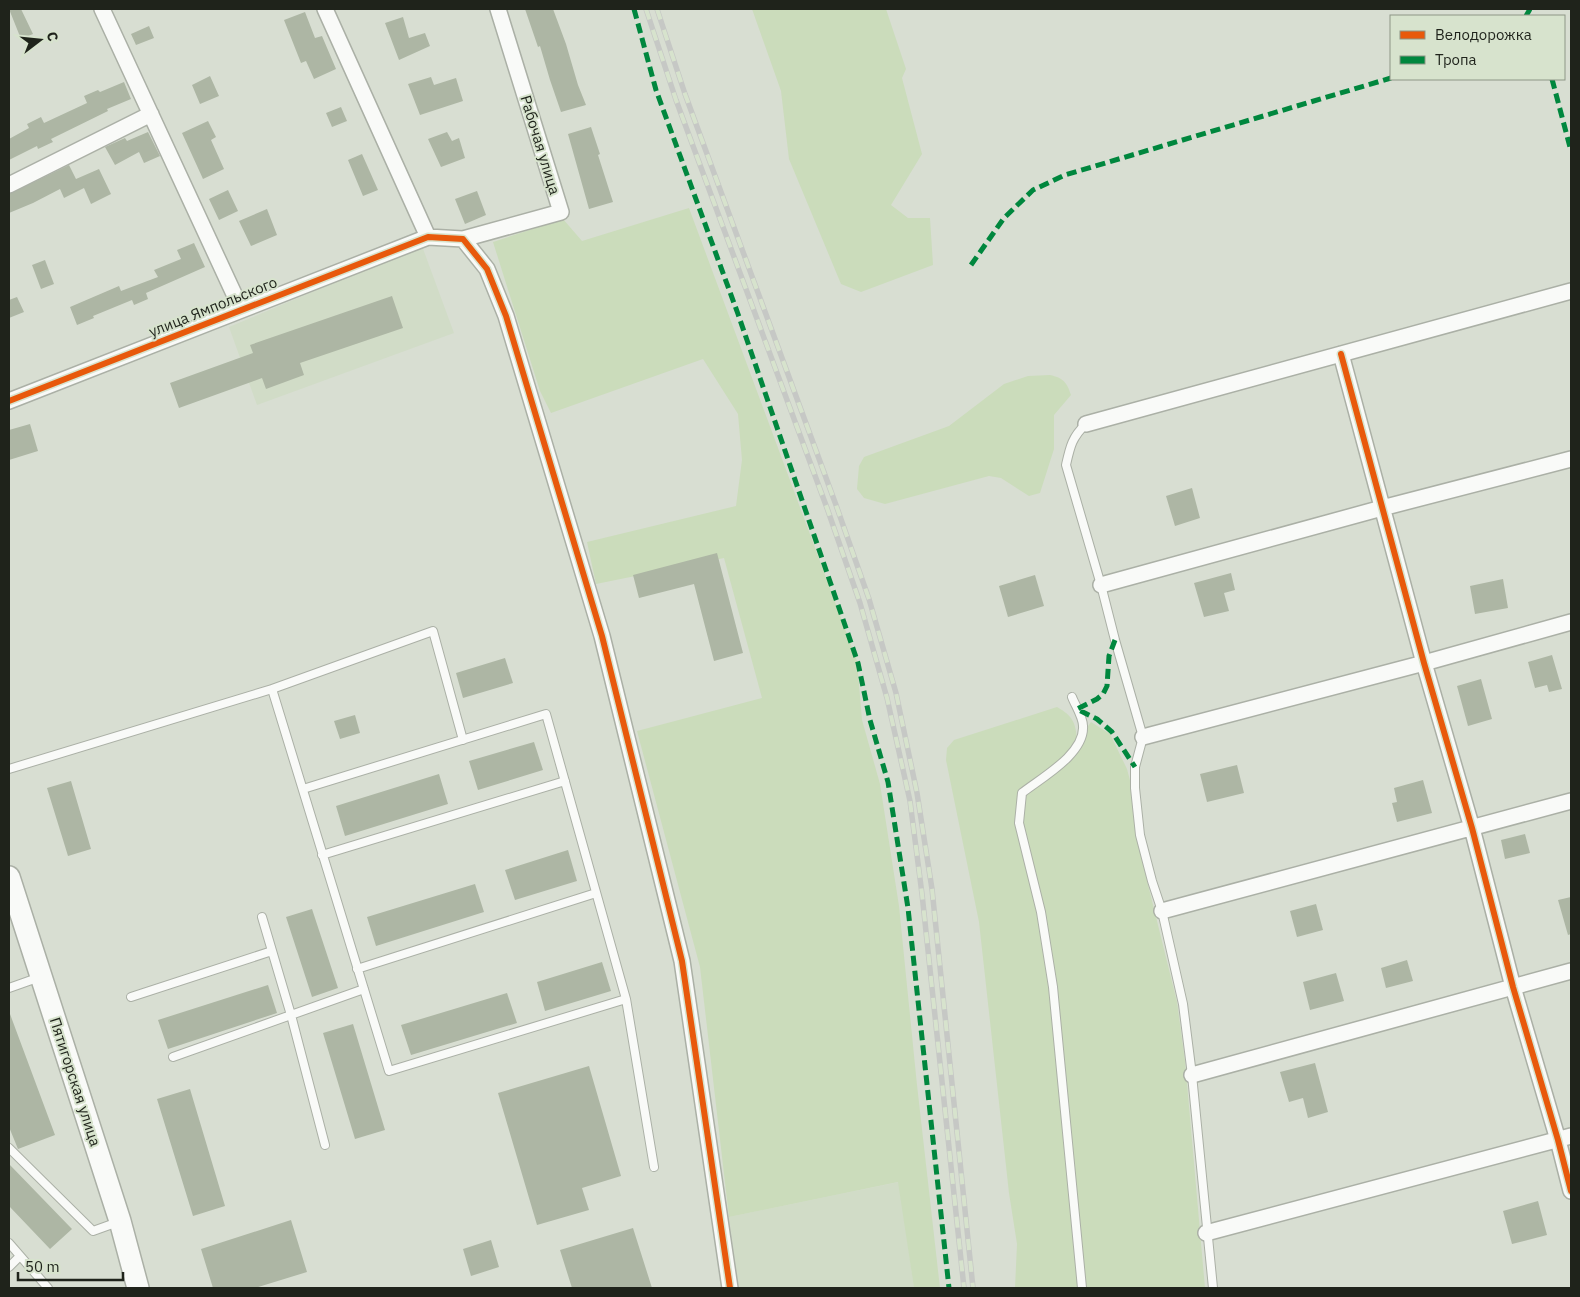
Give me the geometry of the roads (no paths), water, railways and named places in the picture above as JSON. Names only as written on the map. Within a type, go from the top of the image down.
[{"type":"main road","name":"Пятигорская улица","points":[[9,878],[120,1221],[138,1288]]},
{"type":"street","name":"улица Ямпольского","points":[[102,9],[241,309]]},
{"type":"street","points":[[325,9],[428,236],[463,239],[487,269],[506,316],[602,636],[682,961],[730,1288]]},
{"type":"street","name":"Рабочая улица","points":[[463,239],[561,212],[498,9]]},
{"type":"street","points":[[9,185],[151,114]]},
{"type":"street","name":"улица Ямпольского","points":[[9,402],[428,236]]},
{"type":"street","points":[[1086,424],[1571,291]]},
{"type":"street","points":[[1341,354],[1424,663],[1472,828],[1513,987],[1565,1138],[1571,1191]]},
{"type":"street","points":[[1101,585],[1382,508],[1571,459]]},
{"type":"street","points":[[1143,737],[1571,622]]},
{"type":"street","points":[[1162,911],[1571,801]]},
{"type":"street","points":[[1192,1075],[1571,971]]},
{"type":"street","points":[[1206,1233],[1565,1138]]},
{"type":"lane","points":[[1086,424],[1076,433],[1070,446],[1066,465],[1143,737],[1136,767],[1134,788],[1140,835],[1162,911],[1182,1004],[1192,1075],[1206,1233],[1213,1288]]},
{"type":"lane","points":[[9,769],[272,689],[433,631],[463,740]]},
{"type":"lane","points":[[272,689],[389,1071],[626,999]]},
{"type":"lane","points":[[1072,697],[1083,726],[1080,742],[1072,754],[1022,793],[1019,823],[1041,912],[1054,987],[1082,1288]]},
{"type":"lane","points":[[302,790],[546,714],[626,999],[654,1167]]},
{"type":"lane","points":[[322,855],[565,781]]},
{"type":"lane","points":[[357,969],[596,893]]},
{"type":"lane","points":[[262,917],[291,1015],[325,1144]]},
{"type":"lane","points":[[131,996],[272,951]]},
{"type":"lane","points":[[9,988],[40,977]]},
{"type":"lane","points":[[173,1058],[364,990]]},
{"type":"lane","points":[[9,1148],[93,1231],[120,1221]]},
{"type":"lane","points":[[9,1243],[48,1288]]},
{"type":"lane","points":[[9,1267],[20,1256]]},
{"type":"railway","points":[[646,9],[676,100],[827,508],[860,603],[887,698],[910,801],[922,894],[964,1288]]},
{"type":"railway","points":[[657,9],[685,94],[869,599],[896,693],[917,793],[932,889],[973,1288]]}]
